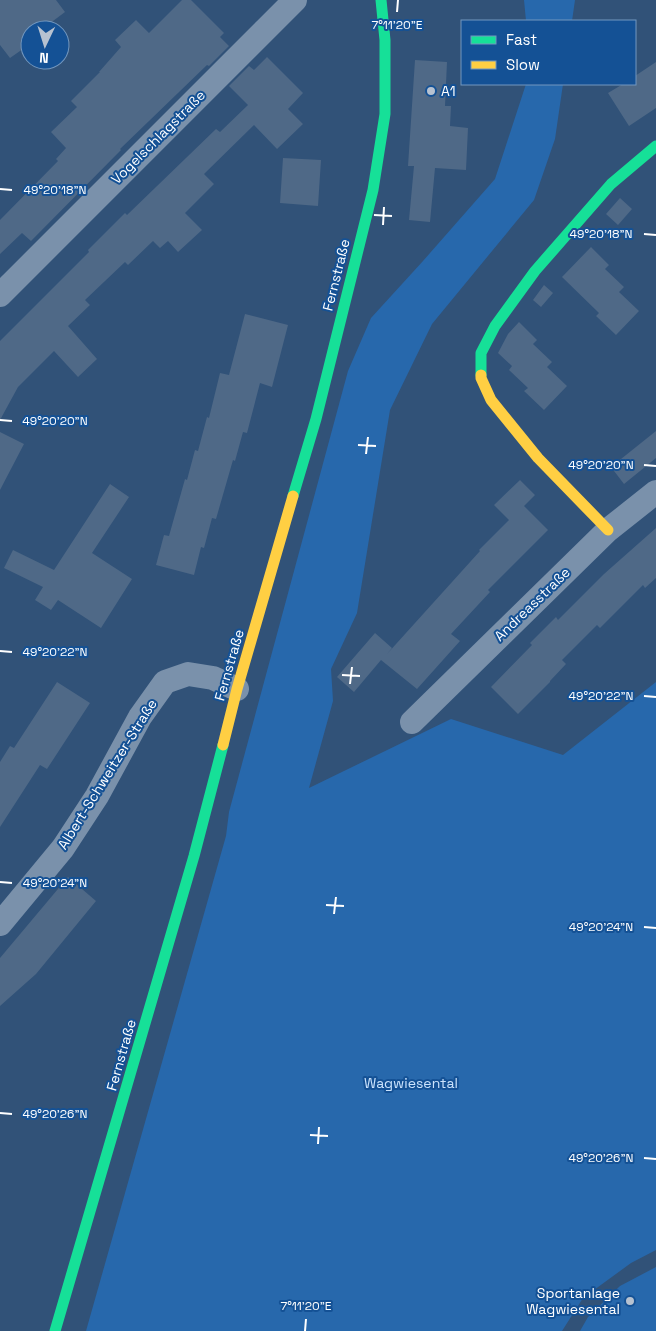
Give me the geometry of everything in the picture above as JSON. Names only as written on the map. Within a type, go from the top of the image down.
[{"type":"main road","name":"Fernstraße","points":[[55,1331],[194,856],[237,689],[316,419],[373,190],[385,114],[385,40],[381,0]]},
{"type":"main road","points":[[608,530],[538,458],[491,400],[481,378],[481,353],[495,326],[536,271],[611,184],[656,146]]},
{"type":"street","name":"Vogelschlagstraße","points":[[0,295],[295,0]]},
{"type":"street","name":"Andreasstraße","points":[[412,722],[608,530],[656,492]]},
{"type":"street","name":"Albert-Schweitzer-Straße","points":[[0,924],[63,848],[97,796],[140,717],[166,682],[188,674],[213,678],[237,689]]},
{"type":"green space","points":[[524,0],[575,0],[572,20],[526,20]]},
{"type":"green space","name":"Wagwiesental","points":[[526,85],[563,85],[555,139],[534,200],[432,324],[390,410],[357,613],[331,669],[333,701],[309,788],[451,719],[563,755],[656,682],[656,1250],[631,1263],[583,1298],[562,1331],[86,1331],[226,836],[229,812],[348,371],[371,318],[495,179]]},
{"type":"green space","name":"Sportanlage Wagwiesental","points":[[656,1267],[656,1331],[580,1331],[588,1317],[620,1286]]},
{"type":"building","points":[[0,0],[56,0],[65,12],[54,20],[20,20],[20,51],[10,58],[0,45]]},
{"type":"building","points":[[182,0],[191,0],[224,33],[220,37],[229,46],[120,149],[31,241],[22,233],[0,254],[0,220],[58,161],[56,159],[66,148],[51,132],[77,107],[71,101],[100,72],[121,47],[115,40],[136,20],[149,33]]},
{"type":"building","points":[[267,57],[303,93],[288,109],[303,124],[277,149],[254,125],[204,174],[214,184],[185,213],[202,230],[178,252],[168,241],[160,248],[153,241],[128,265],[125,262],[85,300],[90,305],[68,326],[97,359],[78,377],[54,351],[18,387],[0,420],[0,341],[125,213],[127,215],[216,129],[220,132],[248,105],[229,86],[249,66],[254,70]]},
{"type":"building","points":[[415,60],[447,62],[445,106],[451,106],[450,126],[468,128],[466,170],[435,168],[430,222],[409,220],[414,166],[408,166]]},
{"type":"building","points":[[656,62],[656,108],[629,126],[608,93],[621,85],[636,85],[636,75]]},
{"type":"building","points":[[283,158],[321,160],[318,206],[280,203]]},
{"type":"building","points":[[620,198],[632,209],[618,225],[606,214]]},
{"type":"building","points":[[591,247],[609,265],[605,269],[624,287],[619,292],[639,311],[616,335],[596,316],[599,313],[562,277]]},
{"type":"building","points":[[544,285],[553,293],[541,307],[533,300]]},
{"type":"building","points":[[245,314],[288,325],[272,387],[260,383],[247,433],[243,432],[216,519],[212,518],[204,548],[201,547],[194,575],[156,565],[164,535],[169,536],[185,479],[187,480],[195,450],[198,451],[207,417],[209,418],[220,373],[229,375]]},
{"type":"building","points":[[519,322],[537,340],[533,344],[552,362],[547,367],[567,386],[544,410],[524,391],[528,388],[509,370],[512,366],[498,353],[508,334]]},
{"type":"building","points":[[656,431],[656,458],[624,484],[611,467]]},
{"type":"building","points":[[0,432],[24,444],[0,490]]},
{"type":"building","points":[[520,480],[535,495],[524,506],[548,530],[488,590],[490,592],[451,634],[460,641],[417,689],[381,660],[354,692],[337,677],[375,633],[392,648],[387,654],[479,550],[509,520],[494,505]]},
{"type":"building","points":[[110,484],[129,497],[92,553],[132,579],[101,628],[58,600],[51,610],[35,600],[43,587],[4,568],[13,550],[54,570]]},
{"type":"building","points":[[656,528],[656,578],[645,588],[643,585],[600,628],[597,625],[562,660],[566,664],[518,714],[491,687],[556,617],[558,620],[604,574]]},
{"type":"building","points":[[57,682],[90,703],[47,769],[40,765],[0,827],[0,762],[10,746],[14,748]]},
{"type":"building","points":[[68,877],[96,901],[36,974],[0,1006],[0,958]]},
{"type":"traffic: fast","points":[[293,496],[316,419],[373,190],[385,114],[385,40],[381,0]]},
{"type":"traffic: fast","points":[[481,375],[481,353],[495,326],[535,271],[611,184],[656,146]]},
{"type":"traffic: fast","points":[[55,1331],[194,856],[223,745]]},
{"type":"traffic: slow","points":[[481,375],[491,400],[538,458],[608,530]]},
{"type":"traffic: slow","points":[[223,745],[237,689],[293,496]]},
{"type":"place","name":"A1","points":[[431,91]]},
{"type":"place","name":"Sportanlage Wagwiesental","points":[[630,1301]]}]
